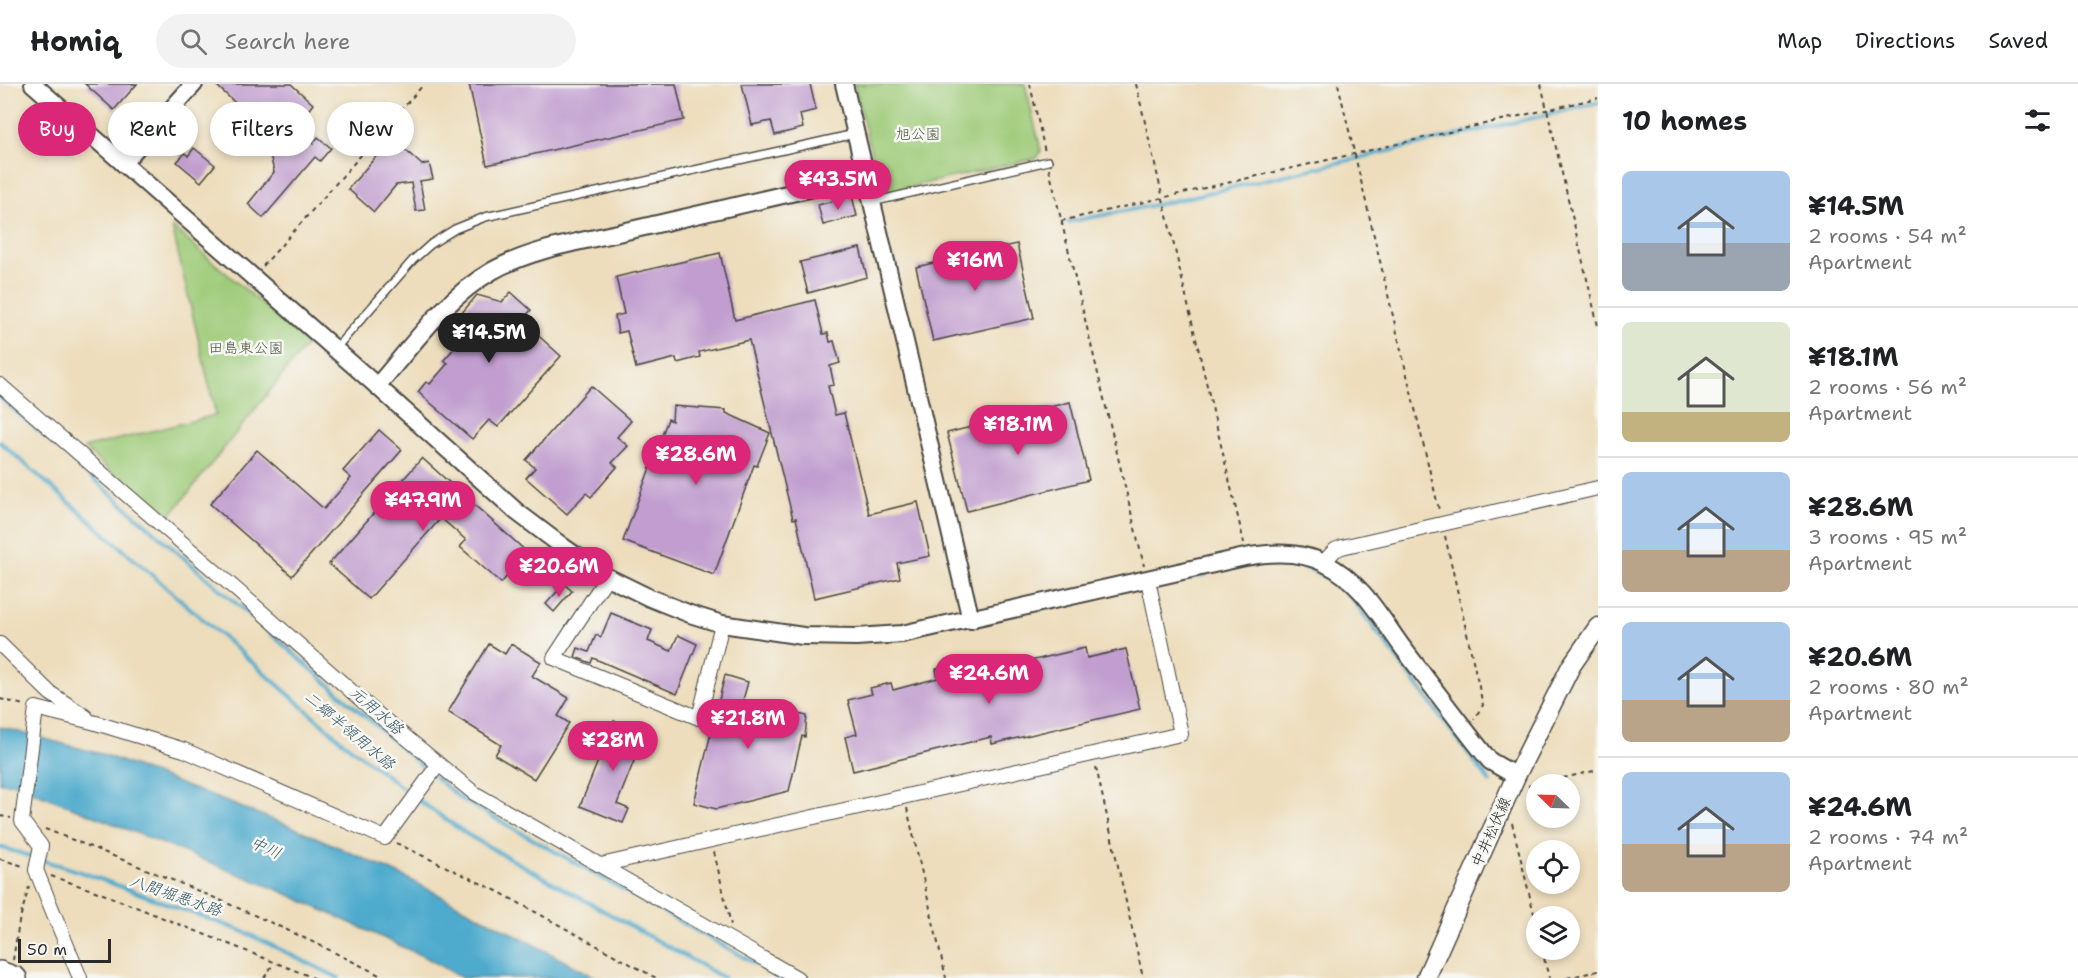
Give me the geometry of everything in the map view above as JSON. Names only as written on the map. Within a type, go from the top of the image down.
[{"type":"highway","points":[[0,972],[16,978]]},
{"type":"main road","name":"中井松伏線","points":[[1426,978],[1514,782],[1571,666],[1598,627]]},
{"type":"street","points":[[33,84],[517,512],[607,577],[650,598],[722,624],[803,636],[856,638],[902,634],[970,620],[1245,557],[1286,554],[1324,562],[1351,581],[1364,595],[1466,732],[1490,761],[1514,782]]},
{"type":"street","points":[[123,163],[194,84]]},
{"type":"street","points":[[844,84],[970,620]]},
{"type":"street","points":[[377,386],[444,309],[467,288],[492,271],[518,259],[597,238],[865,176]]},
{"type":"street","points":[[0,385],[438,765],[474,793],[797,978]]},
{"type":"street","points":[[1324,562],[1335,549],[1342,547],[1442,522],[1598,488]]},
{"type":"street","points":[[607,577],[554,658],[699,718],[722,624]]},
{"type":"street","points":[[601,865],[1181,734],[1148,580]]},
{"type":"street","points":[[0,644],[50,693],[96,723]]},
{"type":"street","points":[[80,978],[36,870],[41,846],[22,821],[36,708],[96,723],[184,750],[385,838],[438,765]]},
{"type":"lane","points":[[335,349],[413,260],[431,244],[455,229],[485,217],[855,134]]},
{"type":"lane","points":[[872,202],[1048,161]]},
{"type":"path","points":[[253,278],[424,84]]},
{"type":"path","points":[[1030,84],[1148,580]]},
{"type":"path","points":[[1136,84],[1244,538],[1245,557]]},
{"type":"path","points":[[1338,84],[1483,705],[1466,732]]},
{"type":"path","points":[[1541,84],[1598,326]]},
{"type":"path","points":[[1061,221],[1598,98]]},
{"type":"path","points":[[0,699],[36,708]]},
{"type":"path","points":[[1093,753],[1143,978]]},
{"type":"path","points":[[1514,782],[1598,770]]},
{"type":"path","points":[[904,796],[946,978]]},
{"type":"path","points":[[0,816],[22,821],[106,853],[312,941],[386,978]]},
{"type":"path","points":[[1498,816],[1514,824],[1532,906]]},
{"type":"path","points":[[385,838],[497,891],[656,978]]},
{"type":"path","points":[[711,840],[735,942]]},
{"type":"path","points":[[0,860],[98,892],[314,978]]},
{"type":"path","points":[[16,978],[13,960],[19,922],[26,894],[36,870]]},
{"type":"path","points":[[1544,960],[1549,978]]},
{"type":"path","points":[[264,978],[274,963]]},
{"type":"path","points":[[1567,978],[1598,971]]},
{"type":"green space","name":"旭公園","points":[[854,84],[1025,84],[1041,151],[1037,158],[888,192],[878,180]]},
{"type":"green space","name":"田島東公園","points":[[172,227],[308,343],[166,521],[84,448],[216,415]]},
{"type":"water","name":"中川","points":[[0,727],[105,755],[300,830],[405,877],[597,978],[462,978],[429,959],[283,892],[12,783],[0,783]]},
{"type":"building","points":[[85,84],[137,84],[121,102],[108,102],[108,105]]},
{"type":"building","points":[[215,84],[291,84],[311,102],[234,102]]},
{"type":"building","points":[[469,84],[676,84],[684,120],[487,165]]},
{"type":"building","points":[[742,84],[810,84],[816,110],[800,114],[803,128],[775,135],[771,121],[752,125]]},
{"type":"building","points":[[318,137],[327,145],[327,153],[320,161],[315,157],[263,218],[248,204],[274,172],[270,156],[315,156],[315,141]]},
{"type":"building","points":[[198,151],[215,165],[201,182],[177,162],[182,156],[198,156]]},
{"type":"building","points":[[376,156],[412,156],[422,165],[429,163],[433,179],[420,181],[425,210],[416,211],[411,183],[396,185],[374,212],[348,189]]},
{"type":"building","points":[[852,196],[857,216],[823,225],[818,205]]},
{"type":"building","points":[[1017,244],[1034,318],[933,341],[916,267]]},
{"type":"building","points":[[860,248],[867,277],[808,293],[800,262]]},
{"type":"building","points":[[720,253],[735,320],[815,300],[823,334],[828,333],[830,342],[834,341],[840,363],[830,366],[834,385],[828,386],[835,415],[844,413],[869,514],[918,502],[930,556],[897,563],[900,578],[814,598],[796,518],[793,519],[749,340],[699,352],[700,357],[677,363],[676,358],[636,368],[627,331],[618,333],[615,316],[624,314],[616,277]]},
{"type":"building","points":[[511,292],[531,310],[522,321],[561,356],[498,427],[489,420],[472,439],[418,392],[426,382],[430,384],[448,363],[444,360],[457,345],[444,334],[477,295],[502,302]]},
{"type":"building","points":[[591,386],[631,421],[617,437],[628,446],[612,463],[617,467],[591,497],[586,493],[567,514],[526,478],[535,468],[526,460]]},
{"type":"building","points":[[1070,402],[1089,480],[967,511],[947,433]]},
{"type":"building","points":[[673,406],[726,410],[726,413],[770,433],[757,466],[754,465],[714,575],[623,541],[668,419],[672,421]]},
{"type":"building","points":[[379,430],[402,450],[292,576],[210,504],[257,450],[324,509],[351,478],[343,471]]},
{"type":"building","points":[[422,458],[528,553],[501,583],[460,547],[466,540],[441,518],[369,599],[329,564]]},
{"type":"building","points":[[564,584],[572,591],[554,612],[546,604]]},
{"type":"building","points":[[611,613],[652,630],[648,641],[671,651],[678,635],[697,644],[677,694],[593,658],[591,663],[575,657],[578,648],[589,652],[596,635],[601,637]]},
{"type":"building","points":[[489,644],[505,654],[511,644],[541,662],[532,676],[569,698],[558,716],[569,723],[534,779],[495,755],[501,745],[448,712]]},
{"type":"building","points":[[1085,648],[1087,658],[1126,649],[1140,709],[992,744],[991,737],[853,771],[845,737],[857,734],[848,700],[872,694],[870,688],[891,683],[893,690],[938,678],[936,669],[959,663],[962,677]]},
{"type":"building","points":[[725,675],[748,682],[743,700],[807,716],[805,737],[802,736],[789,791],[716,809],[694,803]]},
{"type":"building","points":[[614,721],[645,733],[617,804],[629,809],[623,823],[580,806]]},
{"type":"waterway","points":[[1068,222],[1160,204],[1598,103]]},
{"type":"waterway","name":"元用水路","points":[[0,397],[429,772]]},
{"type":"waterway","name":"二郷半領用水路","points":[[0,442],[342,741],[412,795]]},
{"type":"waterway","points":[[1234,568],[1268,563],[1296,565],[1323,575],[1336,584],[1350,596],[1490,782]]},
{"type":"waterway","points":[[1156,589],[1156,586],[1206,574]]},
{"type":"waterway","name":"元用水路","points":[[435,777],[461,799],[781,978]]},
{"type":"waterway","name":"二郷半領用水路","points":[[418,800],[468,835],[724,978]]},
{"type":"waterway","name":"八間堀悪水路","points":[[0,847],[78,871],[242,931],[339,978]]},
{"type":"waterway","name":"元用水路","points":[[591,873],[602,871]]}]
